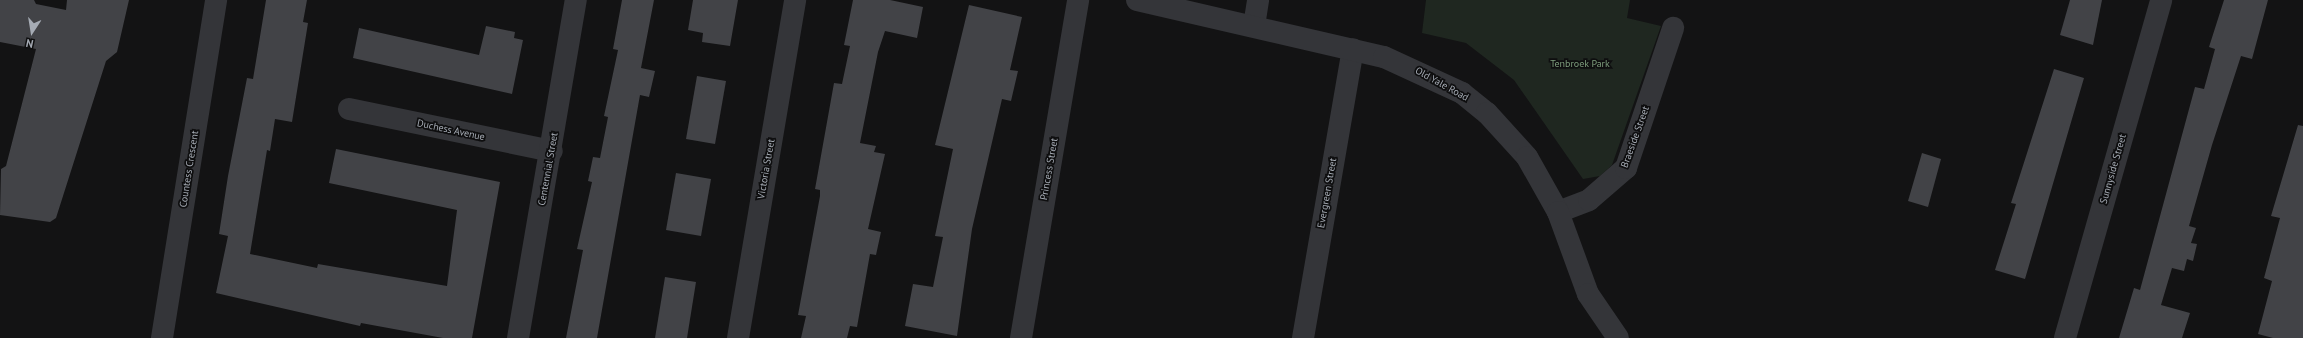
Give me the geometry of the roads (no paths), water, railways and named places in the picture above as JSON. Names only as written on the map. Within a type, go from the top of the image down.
[{"type":"street","name":"Countess Crescent","points":[[162,338],[216,0]]},
{"type":"street","name":"Centennial Street","points":[[518,338],[552,151],[576,0]]},
{"type":"street","name":"Victoria Street","points":[[738,338],[795,0]]},
{"type":"street","name":"Princess Street","points":[[1021,338],[1078,0]]},
{"type":"street","name":"Old Yale Road","points":[[1137,0],[1384,57],[1434,77],[1487,113],[1527,157],[1558,212],[1581,279],[1602,319],[1618,338]]},
{"type":"street","points":[[1254,26],[1258,0]]},
{"type":"street","name":"Sunnyside Street","points":[[2065,338],[2161,0]]},
{"type":"street","name":"Braeside Street","points":[[1558,212],[1589,200],[1626,168],[1673,28]]},
{"type":"street","name":"Evergreen Street","points":[[1303,338],[1353,49]]},
{"type":"street","name":"Duchess Avenue","points":[[349,109],[552,151]]},
{"type":"park label","name":"Tenbroek Park","points":[[1580,64]]}]
